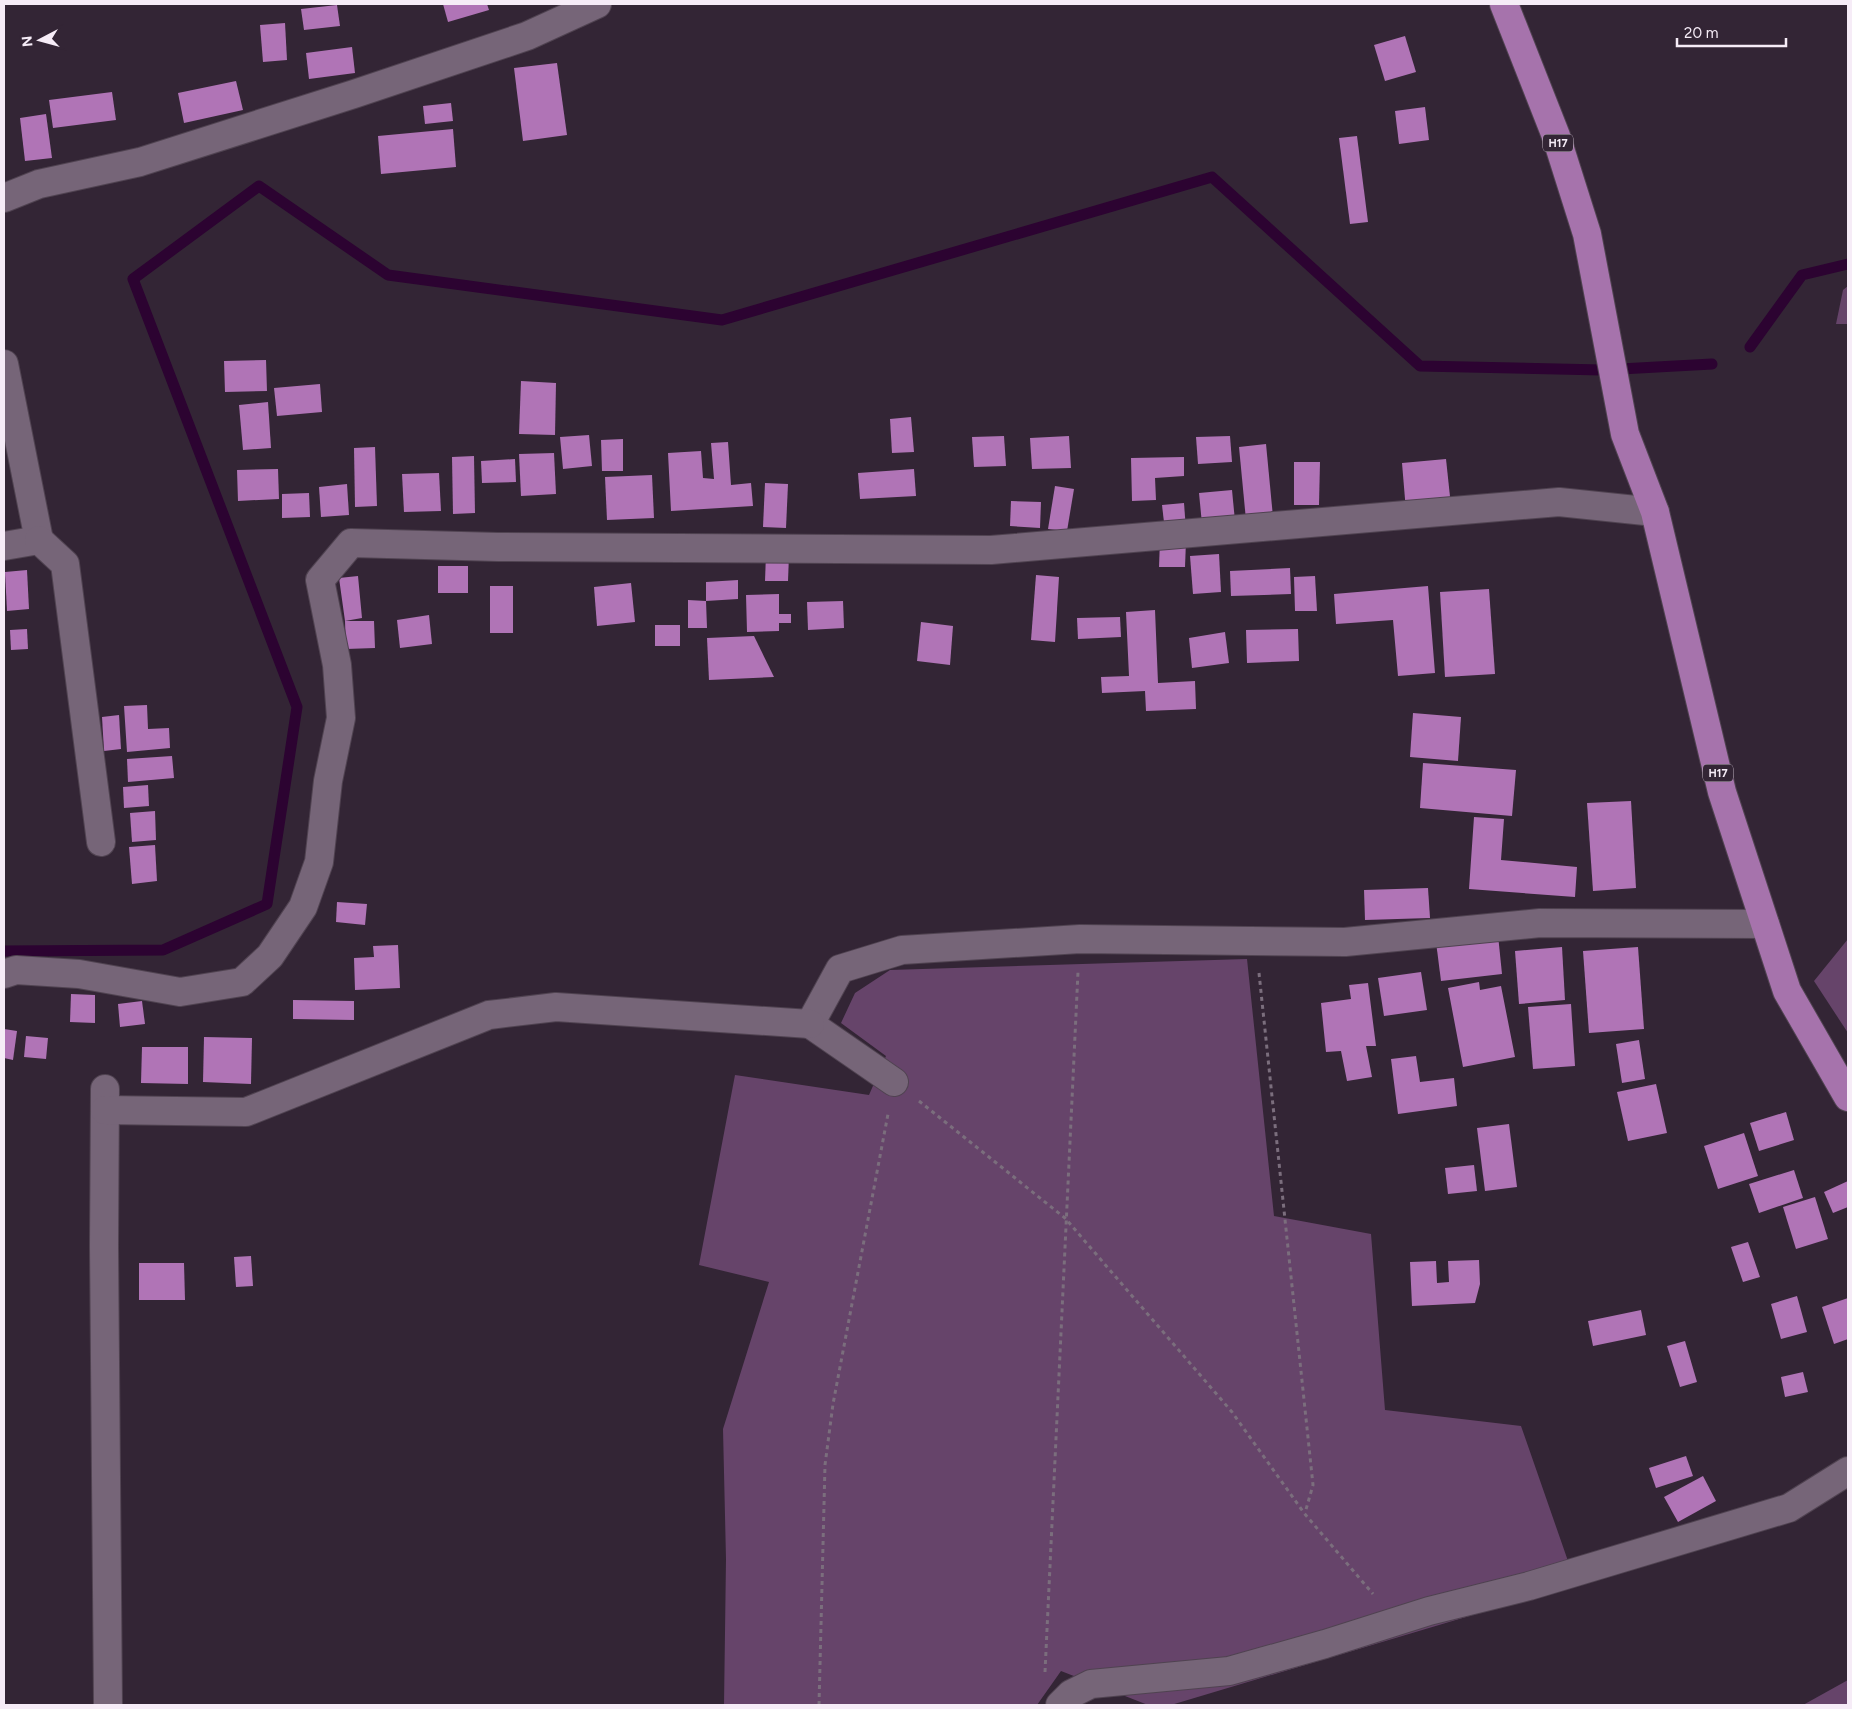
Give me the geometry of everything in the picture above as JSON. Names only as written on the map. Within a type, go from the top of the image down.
[{"type":"main road","name":"H17","points":[[1504,4],[1556,136],[1587,234],[1625,434],[1655,512],[1722,792],[1787,991],[1848,1097]]},
{"type":"street","points":[[4,198],[39,184],[140,162],[354,94],[527,36],[597,4]]},
{"type":"street","points":[[4,364],[38,540],[65,564],[101,842]]},
{"type":"street","points":[[4,974],[16,970],[79,974],[180,992],[242,982],[270,956],[303,907],[319,862],[328,781],[341,718],[337,665],[320,580],[351,543],[508,547],[991,550],[1559,502],[1655,512]]},
{"type":"street","points":[[4,546],[38,540]]},
{"type":"street","points":[[810,1024],[840,969],[902,950],[1080,939],[1345,942],[1540,923],[1765,924]]},
{"type":"street","points":[[108,1705],[104,1246],[105,1099],[246,1112],[489,1014],[556,1007],[810,1024],[894,1082]]},
{"type":"street","points":[[1060,1705],[1071,1694],[1091,1684],[1229,1671],[1325,1644],[1397,1621],[1538,1583],[1789,1508],[1848,1471]]},
{"type":"path","points":[[1044,1675],[1080,939]]},
{"type":"path","points":[[1256,941],[1313,1486],[1304,1513]]},
{"type":"path","points":[[819,1705],[825,1465],[833,1404],[894,1082],[1065,1218],[1232,1412],[1304,1513],[1397,1621]]},
{"type":"shaded area","points":[[1848,286],[1848,324],[1836,324],[1843,290]]},
{"type":"shaded area","points":[[1848,939],[1848,1033],[1814,981]]},
{"type":"shaded area","points":[[1247,959],[1274,1216],[1371,1234],[1385,1410],[1521,1426],[1576,1584],[1171,1705],[1148,1705],[1061,1671],[1037,1705],[724,1705],[726,1559],[723,1429],[769,1282],[699,1265],[735,1075],[869,1095],[886,1056],[841,1023],[855,993],[890,970]]},
{"type":"shaded area","points":[[1848,1680],[1848,1705],[1803,1705]]},
{"type":"building","points":[[443,4],[487,4],[489,10],[448,22]]},
{"type":"building","points":[[337,5],[340,26],[304,30],[301,9]]},
{"type":"building","points":[[285,23],[287,60],[263,62],[260,25]]},
{"type":"building","points":[[1405,36],[1416,72],[1385,81],[1374,45]]},
{"type":"building","points":[[352,47],[355,73],[309,79],[306,53]]},
{"type":"building","points":[[557,63],[567,135],[523,141],[514,68]]},
{"type":"building","points":[[236,81],[243,110],[184,123],[178,93]]},
{"type":"building","points":[[112,92],[116,120],[53,128],[49,100]]},
{"type":"building","points":[[451,103],[453,121],[425,124],[423,106]]},
{"type":"building","points":[[1425,107],[1429,140],[1399,144],[1395,111]]},
{"type":"building","points":[[46,114],[52,158],[25,161],[20,118]]},
{"type":"building","points":[[453,129],[456,167],[381,174],[378,136]]},
{"type":"building","points":[[1357,136],[1368,222],[1350,224],[1339,138]]},
{"type":"building","points":[[266,360],[267,391],[225,392],[224,361]]},
{"type":"building","points":[[521,381],[556,383],[555,435],[519,434]]},
{"type":"building","points":[[320,384],[322,412],[277,416],[274,388]]},
{"type":"building","points":[[268,402],[271,448],[243,450],[239,405]]},
{"type":"building","points":[[911,417],[914,452],[892,453],[890,419]]},
{"type":"building","points":[[589,435],[592,466],[563,469],[560,437]]},
{"type":"building","points":[[1004,436],[1006,466],[974,467],[972,437]]},
{"type":"building","points":[[1069,436],[1071,468],[1032,469],[1030,438]]},
{"type":"building","points":[[1230,436],[1232,462],[1198,464],[1196,437]]},
{"type":"building","points":[[623,439],[623,471],[602,471],[601,440]]},
{"type":"building","points":[[728,442],[731,485],[751,483],[753,506],[671,511],[668,453],[701,451],[703,478],[714,479],[711,443]]},
{"type":"building","points":[[1266,444],[1273,517],[1246,520],[1239,447]]},
{"type":"building","points":[[375,447],[377,506],[355,507],[354,448]]},
{"type":"building","points":[[554,453],[556,494],[521,496],[519,454]]},
{"type":"building","points":[[474,456],[475,513],[453,514],[452,457]]},
{"type":"building","points":[[1184,457],[1184,476],[1155,478],[1156,500],[1132,501],[1131,458]]},
{"type":"building","points":[[515,459],[516,482],[482,483],[481,461]]},
{"type":"building","points":[[1446,459],[1451,506],[1406,511],[1402,463]]},
{"type":"building","points":[[1294,462],[1320,462],[1319,505],[1294,505]]},
{"type":"building","points":[[278,469],[279,499],[238,501],[237,470]]},
{"type":"building","points":[[914,469],[916,496],[860,499],[858,473]]},
{"type":"building","points":[[439,473],[441,511],[404,512],[402,474]]},
{"type":"building","points":[[652,475],[654,518],[607,520],[605,477]]},
{"type":"building","points":[[765,483],[788,484],[786,528],[763,527]]},
{"type":"building","points":[[347,484],[349,515],[321,517],[319,487]]},
{"type":"building","points":[[1055,486],[1074,489],[1067,531],[1048,529]]},
{"type":"building","points":[[1232,490],[1235,521],[1202,524],[1199,493]]},
{"type":"building","points":[[309,493],[310,517],[282,518],[282,494]]},
{"type":"building","points":[[1011,501],[1041,502],[1040,528],[1010,526]]},
{"type":"building","points":[[1184,503],[1186,530],[1165,531],[1162,505]]},
{"type":"building","points":[[1160,540],[1186,541],[1185,567],[1159,567]]},
{"type":"building","points":[[766,554],[789,555],[788,581],[765,581]]},
{"type":"building","points":[[1219,554],[1221,592],[1193,594],[1190,556]]},
{"type":"building","points":[[438,566],[468,566],[468,593],[438,593]]},
{"type":"building","points":[[1290,568],[1291,594],[1231,596],[1230,571]]},
{"type":"building","points":[[27,570],[29,609],[7,611],[5,572]]},
{"type":"building","points":[[1036,575],[1059,577],[1055,642],[1031,640]]},
{"type":"building","points":[[358,576],[362,618],[345,621],[339,578]]},
{"type":"building","points":[[1315,576],[1317,611],[1295,611],[1294,577]]},
{"type":"building","points":[[738,580],[738,599],[706,601],[706,582]]},
{"type":"building","points":[[631,583],[635,622],[597,626],[594,587]]},
{"type":"building","points":[[490,586],[513,586],[513,633],[490,633]]},
{"type":"building","points":[[1428,586],[1435,673],[1398,676],[1393,620],[1336,624],[1334,594]]},
{"type":"building","points":[[1489,589],[1495,674],[1445,677],[1440,592]]},
{"type":"building","points":[[779,594],[779,614],[791,614],[791,623],[779,623],[779,631],[747,632],[746,595]]},
{"type":"building","points":[[688,600],[706,601],[707,628],[688,628]]},
{"type":"building","points":[[843,601],[844,628],[808,630],[807,602]]},
{"type":"building","points":[[1155,610],[1158,683],[1195,681],[1196,709],[1146,711],[1145,691],[1102,693],[1101,677],[1129,676],[1126,612]]},
{"type":"building","points":[[429,615],[432,644],[400,648],[397,620]]},
{"type":"building","points":[[1120,617],[1121,637],[1078,639],[1077,618]]},
{"type":"building","points":[[345,621],[374,621],[375,648],[346,649]]},
{"type":"building","points":[[921,622],[953,626],[950,665],[917,661]]},
{"type":"building","points":[[655,625],[680,625],[680,646],[655,646]]},
{"type":"building","points":[[27,629],[28,649],[11,650],[10,630]]},
{"type":"building","points":[[1298,629],[1299,661],[1247,663],[1246,630]]},
{"type":"building","points":[[1225,632],[1229,663],[1192,668],[1189,638]]},
{"type":"building","points":[[754,636],[774,677],[709,680],[707,638]]},
{"type":"building","points":[[147,705],[148,729],[169,728],[170,748],[127,752],[124,706]]},
{"type":"building","points":[[1413,713],[1461,717],[1458,761],[1410,757]]},
{"type":"building","points":[[119,715],[121,749],[104,751],[102,717]]},
{"type":"building","points":[[172,756],[174,778],[128,782],[127,759]]},
{"type":"building","points":[[1423,763],[1516,770],[1512,816],[1420,808]]},
{"type":"building","points":[[148,785],[149,806],[124,808],[123,787]]},
{"type":"building","points":[[1631,801],[1636,888],[1593,891],[1587,803]]},
{"type":"building","points":[[155,811],[156,840],[132,842],[130,813]]},
{"type":"building","points":[[1474,817],[1504,819],[1501,860],[1577,867],[1575,897],[1469,889]]},
{"type":"building","points":[[155,845],[157,881],[132,884],[129,847]]},
{"type":"building","points":[[1428,888],[1430,918],[1365,920],[1364,890]]},
{"type":"building","points":[[337,902],[367,904],[365,925],[336,922]]},
{"type":"building","points":[[1498,935],[1502,974],[1441,981],[1436,942]]},
{"type":"building","points":[[398,945],[400,988],[355,990],[354,958],[374,957],[373,946]]},
{"type":"building","points":[[1562,947],[1565,1000],[1519,1004],[1515,951]]},
{"type":"building","points":[[1638,947],[1644,1029],[1589,1033],[1583,951]]},
{"type":"building","points":[[1421,972],[1427,1010],[1384,1016],[1378,978]]},
{"type":"building","points":[[1479,982],[1480,990],[1501,986],[1515,1057],[1463,1067],[1448,988]]},
{"type":"building","points":[[1368,983],[1376,1046],[1366,1046],[1372,1077],[1347,1081],[1341,1051],[1326,1052],[1321,1003],[1351,999],[1349,985]]},
{"type":"building","points":[[71,994],[95,995],[95,1023],[70,1022]]},
{"type":"building","points":[[293,1000],[354,1001],[354,1020],[293,1019]]},
{"type":"building","points":[[142,1001],[145,1024],[120,1027],[118,1004]]},
{"type":"building","points":[[1571,1004],[1575,1066],[1533,1069],[1528,1007]]},
{"type":"building","points":[[4,1029],[17,1031],[13,1060],[4,1058]]},
{"type":"building","points":[[26,1036],[48,1038],[46,1059],[24,1057]]},
{"type":"building","points":[[204,1037],[252,1038],[251,1084],[203,1082]]},
{"type":"building","points":[[1639,1040],[1645,1079],[1622,1083],[1616,1044]]},
{"type":"building","points":[[142,1047],[188,1047],[188,1084],[141,1083]]},
{"type":"building","points":[[1416,1056],[1420,1082],[1454,1078],[1457,1106],[1398,1114],[1391,1059]]},
{"type":"building","points":[[1656,1084],[1667,1133],[1628,1141],[1617,1092]]},
{"type":"building","points":[[1786,1112],[1794,1140],[1759,1151],[1750,1123]]},
{"type":"building","points":[[1509,1124],[1517,1187],[1485,1191],[1477,1128]]},
{"type":"building","points":[[1744,1133],[1758,1176],[1718,1189],[1704,1146]]},
{"type":"building","points":[[1474,1165],[1477,1191],[1448,1194],[1445,1168]]},
{"type":"building","points":[[1794,1170],[1803,1198],[1759,1213],[1749,1184]]},
{"type":"building","points":[[1848,1181],[1848,1207],[1833,1213],[1824,1192]]},
{"type":"building","points":[[1815,1197],[1828,1239],[1796,1249],[1783,1207]]},
{"type":"building","points":[[1748,1242],[1760,1277],[1743,1282],[1731,1247]]},
{"type":"building","points":[[251,1256],[253,1286],[236,1287],[234,1257]]},
{"type":"building","points":[[1479,1260],[1480,1284],[1475,1303],[1412,1306],[1410,1262],[1436,1261],[1437,1283],[1449,1282],[1448,1261]]},
{"type":"building","points":[[139,1263],[184,1263],[185,1300],[139,1300]]},
{"type":"building","points":[[1797,1296],[1807,1332],[1781,1339],[1771,1304]]},
{"type":"building","points":[[1848,1298],[1848,1339],[1834,1344],[1822,1307]]},
{"type":"building","points":[[1641,1310],[1646,1335],[1593,1346],[1588,1321]]},
{"type":"building","points":[[1685,1341],[1697,1382],[1680,1387],[1667,1346]]},
{"type":"building","points":[[1803,1372],[1808,1392],[1785,1397],[1781,1377]]},
{"type":"building","points":[[1686,1456],[1693,1476],[1656,1488],[1649,1468]]},
{"type":"building","points":[[1703,1476],[1716,1501],[1678,1522],[1664,1497]]},
{"type":"waterway","points":[[4,951],[163,950],[267,904],[297,707],[133,279],[259,186],[388,275],[722,320],[1212,177],[1420,366],[1602,370],[1712,364]]},
{"type":"waterway","points":[[1750,347],[1802,275],[1848,264]]}]
